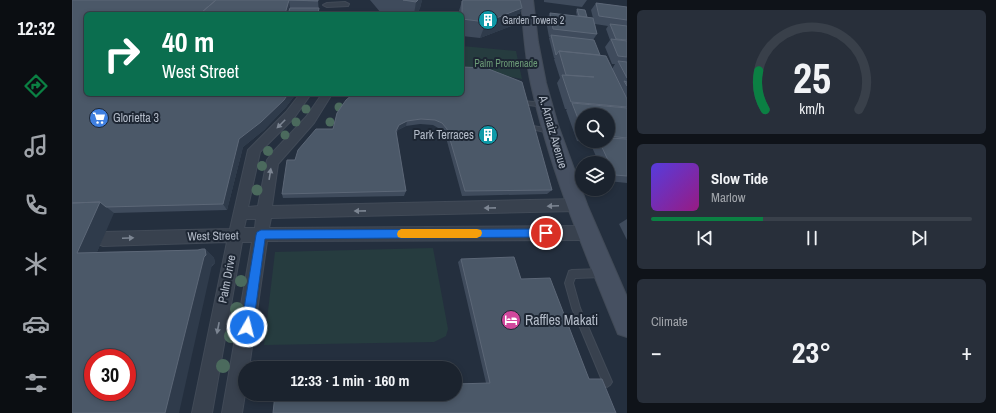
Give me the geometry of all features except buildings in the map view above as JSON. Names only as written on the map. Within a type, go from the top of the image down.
[{"type":"main road","name":"A. Arnaiz Avenue","points":[[527,0],[530,40],[552,131],[576,205],[627,325]]},
{"type":"street","points":[[327,6],[344,2]]},
{"type":"street","name":"Palm Drive","points":[[202,413],[240,213],[254,150],[290,116],[305,96]]},
{"type":"street","points":[[232,413],[272,163],[277,155],[310,120],[326,96]]},
{"type":"street","name":"West Street","points":[[240,213],[576,205]]},
{"type":"street","name":"West Street","points":[[102,239],[236,235],[588,233]]},
{"type":"lane","points":[[523,103],[545,105]]},
{"type":"lane","points":[[533,128],[552,131]]},
{"type":"lane","points":[[605,273],[572,274],[569,283],[576,308],[607,382]]},
{"type":"green space","name":"Palm Promenade","points":[[464,46],[516,51],[522,79],[483,71],[464,71]]},
{"type":"green space","points":[[433,248],[448,329],[446,336],[434,342],[264,345],[275,252]]},
{"type":"slow traffic","points":[[401,234],[477,233]]},
{"type":"place","name":"Garden Towers 2","points":[[488,20]]},
{"type":"place","name":"Glorietta 3","points":[[99,118]]},
{"type":"place","name":"Park Terraces","points":[[488,135]]},
{"type":"place","name":"Raffles Makati","points":[[511,320]]},
{"type":"route","points":[[247,327],[261,235],[546,233]]}]
